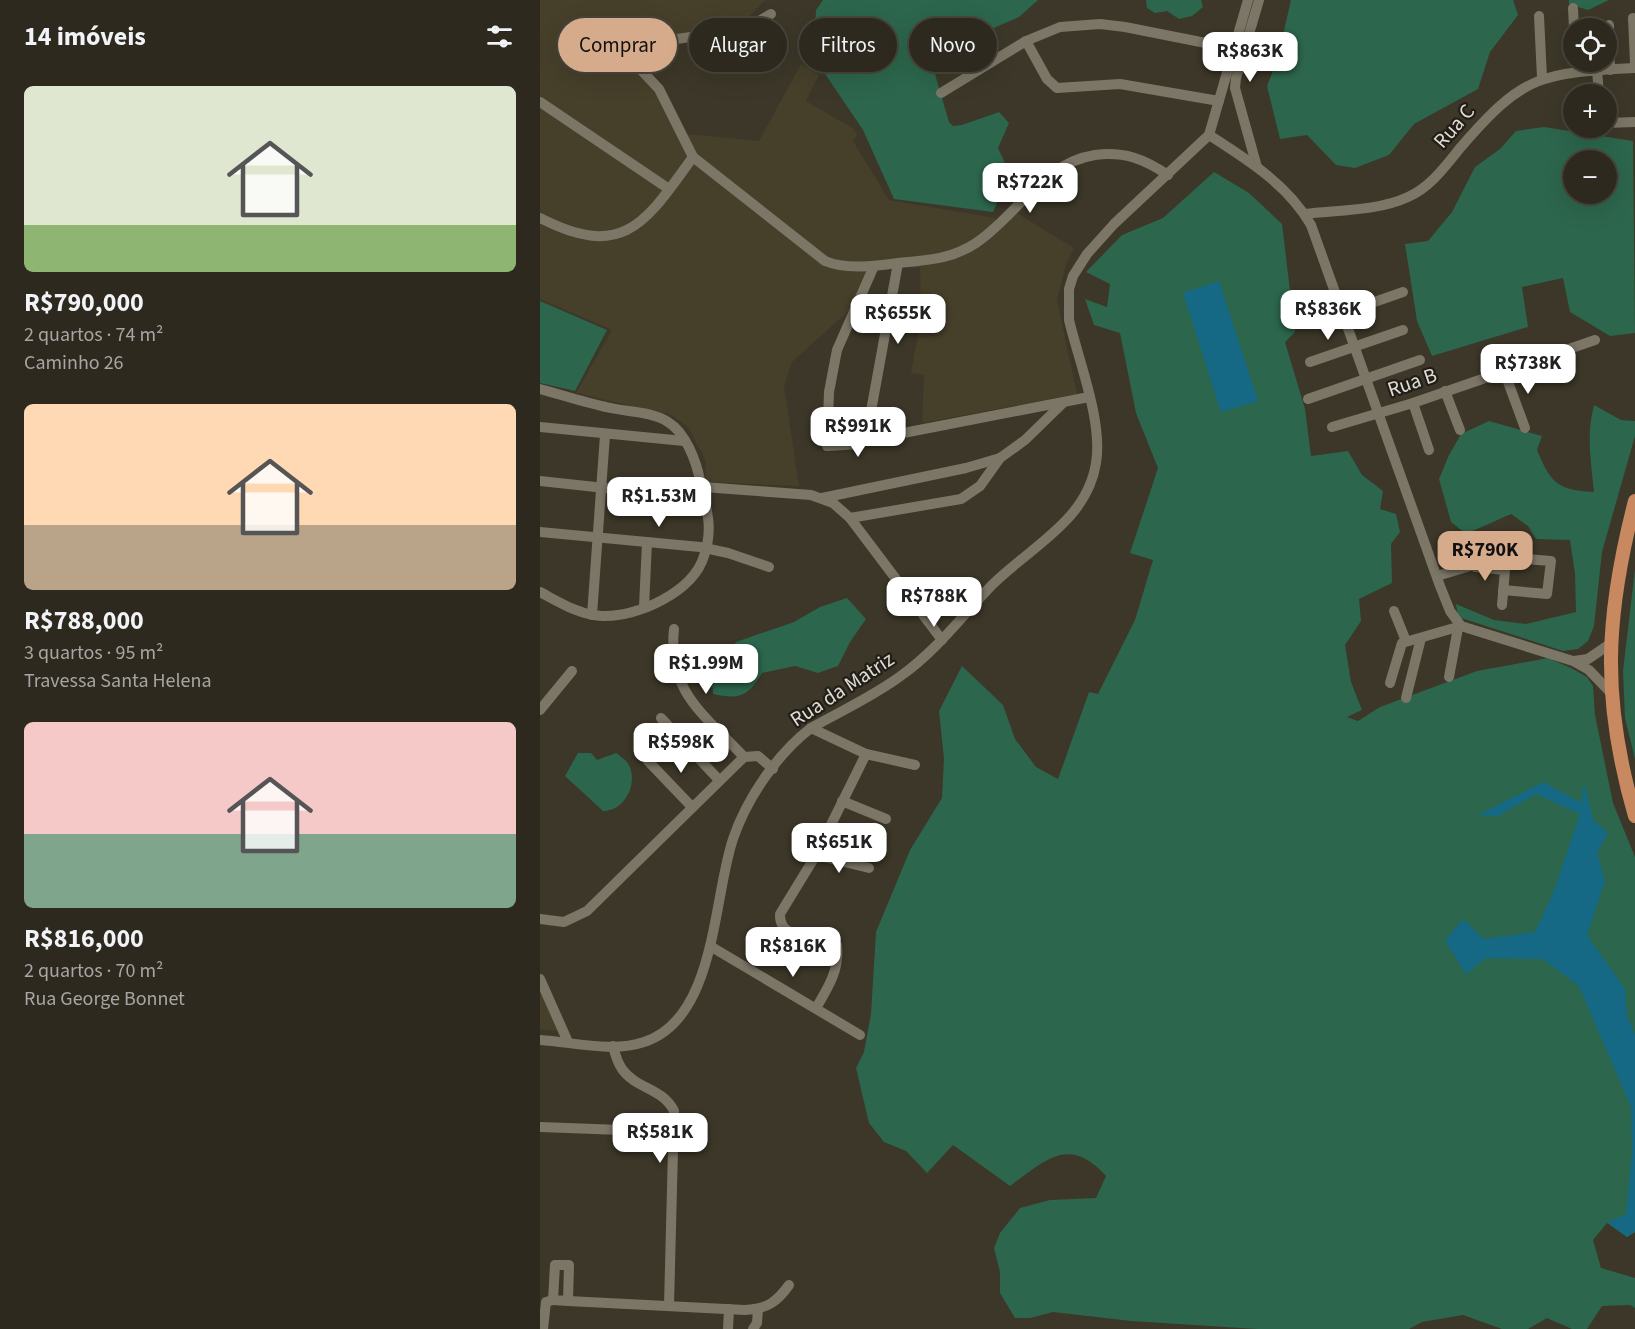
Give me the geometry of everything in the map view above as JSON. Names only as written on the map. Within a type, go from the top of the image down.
[{"type":"main road","points":[[1635,501],[1618,572],[1610,644],[1610,692],[1617,744],[1635,816]]},
{"type":"street","name":"Rua da Matriz","points":[[540,1040],[613,1046],[644,1042],[668,1028],[688,1004],[710,946],[723,875],[734,836],[752,799],[789,747],[811,728],[901,676],[942,640],[1000,578],[1066,522],[1088,492],[1094,477],[1098,444],[1089,397],[1069,320],[1068,303],[1073,276],[1099,240],[1209,135],[1236,49],[1248,0]]},
{"type":"street","points":[[1257,167],[1235,88],[1259,0]]},
{"type":"street","points":[[1573,8],[1574,18]]},
{"type":"street","points":[[771,14],[751,26],[738,30],[629,46],[628,56],[659,89],[693,157],[825,261],[840,265],[874,266],[949,258],[978,242],[1055,170],[1069,161],[1103,154],[1121,154],[1134,156],[1168,175]]},
{"type":"street","points":[[1539,16],[1542,78]]},
{"type":"street","points":[[1633,18],[1635,63]]},
{"type":"street","points":[[941,93],[1026,40],[1060,27],[1100,24],[1143,30],[1236,49]]},
{"type":"street","points":[[1026,40],[1047,79],[1057,88],[1120,84],[1219,101]]},
{"type":"street","name":"Rua C","points":[[1617,69],[1635,68]]},
{"type":"street","name":"Rua C","points":[[1305,214],[1375,206],[1408,197],[1425,187],[1438,174],[1500,105],[1542,78],[1563,70]]},
{"type":"street","points":[[540,102],[669,189]]},
{"type":"street","points":[[1617,123],[1635,122]]},
{"type":"street","points":[[1209,135],[1257,167],[1305,214],[1316,235],[1437,576],[1450,611],[1460,627],[1449,677]]},
{"type":"street","points":[[540,218],[584,233],[614,236],[641,223],[693,157]]},
{"type":"street","points":[[898,263],[870,416],[871,429],[875,433],[888,436],[1089,397]]},
{"type":"street","points":[[874,266],[837,350],[829,392],[827,446],[860,444],[875,433]]},
{"type":"street","points":[[1343,313],[1403,292]]},
{"type":"street","points":[[1310,362],[1403,330]]},
{"type":"street","name":"Rua B","points":[[1332,427],[1413,403],[1595,340]]},
{"type":"street","points":[[1308,399],[1420,360]]},
{"type":"street","points":[[1504,371],[1525,428]]},
{"type":"street","points":[[540,389],[604,407],[659,418],[673,426],[695,459],[709,520],[704,559],[691,578],[670,594],[644,607],[617,615],[592,615],[540,592]]},
{"type":"street","points":[[1445,391],[1460,430]]},
{"type":"street","points":[[1413,403],[1430,450]]},
{"type":"street","points":[[850,518],[961,499],[980,486],[1000,458],[1025,440],[1062,404]]},
{"type":"street","points":[[540,427],[684,441]]},
{"type":"street","points":[[592,615],[605,435]]},
{"type":"street","points":[[703,487],[822,498],[966,468],[1000,458]]},
{"type":"street","points":[[540,481],[706,499]]},
{"type":"street","points":[[822,498],[833,503],[850,518],[942,640]]},
{"type":"street","points":[[540,532],[706,548],[769,567]]},
{"type":"street","points":[[644,607],[647,542]]},
{"type":"street","points":[[1437,576],[1500,557],[1551,561],[1547,594],[1503,590]]},
{"type":"street","points":[[1467,566],[1505,570],[1502,605]]},
{"type":"street","points":[[1394,611],[1406,641]]},
{"type":"street","points":[[1390,683],[1400,646],[1406,641],[1460,627],[1573,661],[1589,669],[1610,692]]},
{"type":"street","points":[[674,629],[672,659],[682,688],[744,757]]},
{"type":"street","points":[[1406,698],[1421,638]]},
{"type":"street","points":[[1573,661],[1588,659],[1610,644]]},
{"type":"street","points":[[540,710],[572,672]]},
{"type":"street","points":[[661,718],[719,780]]},
{"type":"street","points":[[811,728],[866,754],[915,765]]},
{"type":"street","points":[[816,1008],[832,979],[837,962],[837,945],[826,939],[797,936],[780,919],[782,908],[816,855],[866,754]]},
{"type":"street","points":[[540,919],[556,923],[580,916],[744,757],[758,756],[773,769]]},
{"type":"street","points":[[648,761],[692,807]]},
{"type":"street","points":[[842,801],[886,819]]},
{"type":"street","points":[[816,855],[869,868]]},
{"type":"street","points":[[710,946],[860,1035]]},
{"type":"street","points":[[540,979],[568,1042]]},
{"type":"street","points":[[613,1046],[623,1071],[664,1096],[674,1111],[669,1305]]},
{"type":"street","points":[[540,1127],[675,1132]]},
{"type":"street","points":[[553,1300],[555,1264],[569,1265],[568,1301]]},
{"type":"street","points":[[543,1329],[546,1302],[553,1300],[758,1309],[776,1302],[789,1285]]},
{"type":"street","points":[[728,1329],[729,1309]]},
{"type":"street","points":[[753,1329],[757,1323],[758,1309]]},
{"type":"shaded area","points":[[540,0],[765,0],[748,18],[689,18],[689,32],[677,34],[677,18],[558,18],[558,72],[641,72],[650,81],[687,134],[759,141],[799,68],[799,72],[814,72],[819,75],[806,101],[854,129],[857,135],[853,141],[889,200],[995,218],[997,228],[1000,229],[1017,213],[1074,248],[1066,264],[1057,300],[1077,394],[922,423],[924,375],[911,373],[921,317],[920,268],[871,270],[854,306],[792,362],[784,386],[799,486],[706,482],[705,459],[688,427],[672,415],[576,393],[612,330],[540,299]]},
{"type":"shaded area","points":[[540,991],[559,1031],[540,1029]]},
{"type":"green space","points":[[823,0],[1038,0],[1019,17],[997,27],[997,18],[909,18],[909,72],[936,72],[949,122],[953,126],[962,125],[999,112],[1009,123],[998,148],[1010,174],[993,212],[894,199],[863,130],[824,72],[897,72],[897,18],[815,18],[816,10]]},
{"type":"green space","points":[[1146,0],[1201,0],[1203,7],[1192,16],[1179,19],[1167,11],[1155,13],[1147,8]]},
{"type":"green space","points":[[1291,0],[1513,0],[1518,15],[1490,52],[1478,89],[1414,124],[1389,155],[1355,168],[1336,165],[1307,135],[1280,139],[1267,86],[1277,61]]},
{"type":"green space","points":[[1569,0],[1609,0],[1588,10],[1569,4]]},
{"type":"green space","points":[[1544,127],[1563,130],[1563,138],[1614,138],[1633,141],[1635,333],[1610,336],[1570,312],[1563,278],[1522,287],[1528,327],[1432,356],[1417,321],[1405,244],[1428,241],[1452,212],[1475,167],[1500,149],[1516,131]]},
{"type":"green space","points":[[1214,172],[1249,193],[1282,224],[1295,332],[1285,342],[1305,409],[1311,456],[1348,451],[1362,475],[1383,491],[1380,509],[1396,514],[1400,532],[1391,544],[1392,583],[1359,599],[1361,621],[1345,645],[1351,682],[1362,710],[1347,717],[1358,721],[1380,707],[1477,671],[1548,658],[1587,677],[1593,686],[1595,715],[1613,803],[1635,857],[1635,1232],[1627,1237],[1607,1223],[1593,1240],[1601,1268],[1635,1278],[1635,1308],[1630,1305],[1602,1306],[1587,1329],[1572,1329],[1547,1318],[1528,1329],[1502,1329],[1463,1315],[1422,1322],[1409,1329],[1257,1329],[1131,1321],[1053,1312],[1030,1318],[1015,1318],[1000,1293],[1000,1272],[994,1248],[1000,1233],[1020,1208],[1050,1200],[1096,1198],[1106,1176],[1093,1164],[1069,1154],[1046,1161],[1010,1186],[953,1145],[927,1173],[906,1151],[884,1142],[869,1123],[856,1068],[864,1052],[871,1014],[876,932],[910,850],[942,798],[944,759],[939,711],[962,666],[1003,705],[1015,739],[1036,767],[1058,779],[1089,692],[1098,694],[1135,620],[1153,560],[1130,553],[1158,468],[1136,413],[1120,333],[1094,325],[1085,299],[1107,307],[1110,284],[1086,272],[1122,235],[1163,218]]},
{"type":"green space","points":[[540,301],[607,330],[575,391],[540,383]]},
{"type":"green space","points":[[1594,405],[1621,420],[1635,421],[1635,436],[1602,552],[1594,626],[1588,641],[1578,649],[1563,651],[1458,617],[1456,604],[1494,620],[1526,624],[1576,612],[1575,574],[1570,540],[1536,539],[1528,526],[1511,514],[1466,534],[1451,522],[1439,479],[1461,434],[1489,421],[1542,436],[1537,450],[1551,477],[1563,487],[1594,492],[1590,438]]},
{"type":"green space","points":[[1635,569],[1635,759],[1625,718],[1623,671]]},
{"type":"green space","points":[[847,598],[866,619],[850,642],[838,666],[818,673],[795,666],[762,673],[753,687],[742,694],[730,696],[713,694],[712,679],[736,642],[794,622],[820,607]]},
{"type":"green space","points":[[578,753],[591,753],[597,760],[616,753],[627,762],[631,769],[631,785],[624,800],[618,806],[603,811],[565,776]]},
{"type":"water","points":[[1219,281],[1258,401],[1221,412],[1183,293]]},
{"type":"water","points":[[1543,782],[1581,803],[1584,782],[1593,820],[1608,833],[1597,853],[1605,881],[1587,935],[1625,989],[1627,1016],[1635,1035],[1635,1232],[1627,1237],[1607,1222],[1626,1215],[1632,1152],[1631,1107],[1579,986],[1543,959],[1486,958],[1466,974],[1445,941],[1463,919],[1484,939],[1535,932],[1554,891],[1580,814],[1536,794],[1498,816],[1478,815]]}]
